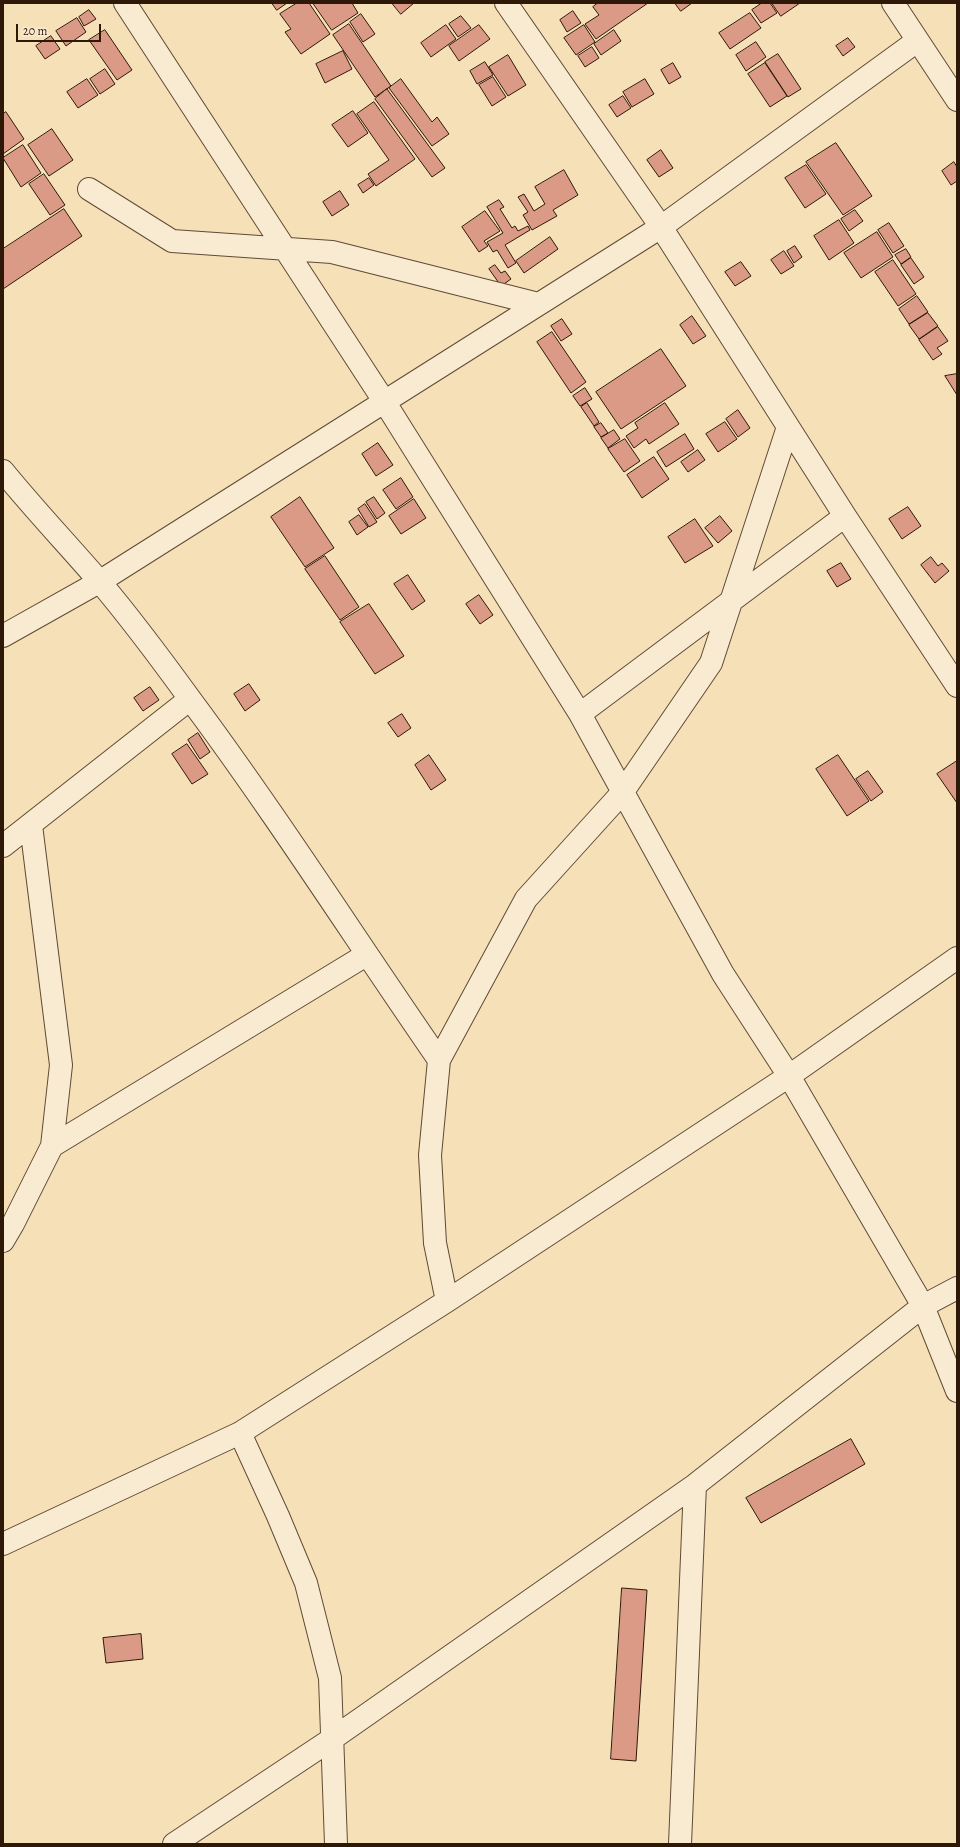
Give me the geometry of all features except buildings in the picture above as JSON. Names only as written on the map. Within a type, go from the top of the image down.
[{"type":"street","points":[[125,3],[384,401],[580,714],[622,793],[724,974],[789,1076],[923,1306],[957,1390]]},
{"type":"street","points":[[506,3],[661,227],[845,516],[957,686]]},
{"type":"street","points":[[893,3],[957,100]]},
{"type":"street","points":[[3,636],[99,582],[661,227],[917,41]]},
{"type":"street","points":[[89,189],[172,241],[332,252],[538,304]]},
{"type":"street","points":[[447,1301],[435,1243],[430,1155],[439,1060],[526,899],[622,793],[711,663],[788,427]]},
{"type":"street","points":[[3,471],[44,521],[99,582],[190,699],[280,824],[366,955],[439,1060]]},
{"type":"street","points":[[580,714],[845,516]]},
{"type":"street","points":[[3,846],[190,699]]},
{"type":"street","points":[[3,1241],[52,1146],[61,1066],[31,825]]},
{"type":"street","points":[[52,1146],[366,955]]},
{"type":"street","points":[[3,1544],[240,1433],[447,1301],[789,1076],[957,958]]},
{"type":"street","points":[[174,1844],[332,1739],[694,1485],[923,1306],[957,1288]]},
{"type":"street","points":[[240,1433],[278,1516],[306,1583],[330,1678],[336,1844]]},
{"type":"street","points":[[680,1844],[694,1485]]}]
